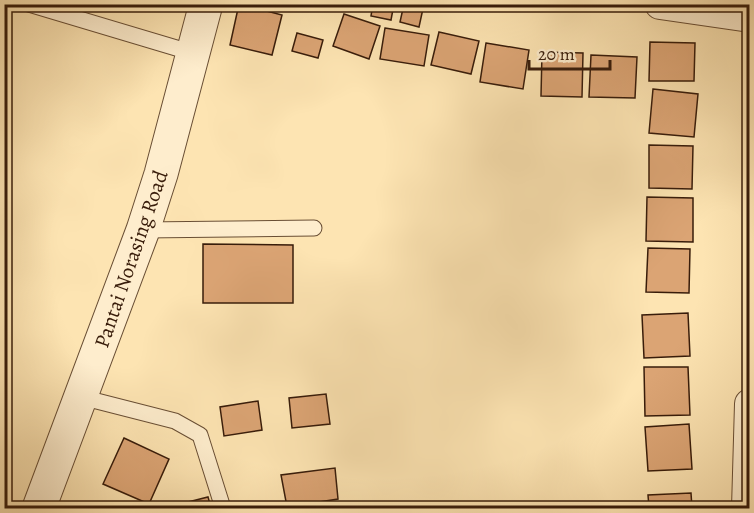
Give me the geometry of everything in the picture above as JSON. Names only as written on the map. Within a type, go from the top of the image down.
[{"type":"street","name":"Pantai Norasing Road","points":[[39,508],[143,230],[161,174],[206,4]]},
{"type":"street","points":[[660,4],[750,17]]},
{"type":"street","points":[[748,494],[750,404]]},
{"type":"lane","points":[[29,4],[193,53]]},
{"type":"lane","points":[[143,230],[314,228]]},
{"type":"lane","points":[[81,397],[175,421],[200,435],[223,508]]},
{"type":"building","points":[[239,4],[282,15],[272,55],[230,45]]},
{"type":"building","points":[[373,4],[394,4],[391,20],[371,16]]},
{"type":"building","points":[[404,4],[424,4],[419,27],[400,22]]},
{"type":"building","points":[[344,14],[380,26],[369,59],[333,46]]},
{"type":"building","points":[[385,28],[429,35],[424,66],[380,59]]},
{"type":"building","points":[[439,32],[479,41],[471,74],[431,65]]},
{"type":"building","points":[[297,33],[323,40],[318,58],[292,51]]},
{"type":"building","points":[[650,42],[695,43],[694,81],[649,81]]},
{"type":"building","points":[[486,43],[529,50],[523,89],[480,82]]},
{"type":"building","points":[[542,52],[583,53],[582,97],[541,96]]},
{"type":"building","points":[[591,55],[637,57],[635,98],[589,97]]},
{"type":"building","points":[[653,89],[698,94],[694,137],[649,133]]},
{"type":"building","points":[[649,145],[693,146],[692,189],[649,188]]},
{"type":"building","points":[[647,197],[693,198],[693,242],[646,241]]},
{"type":"building","points":[[203,244],[293,245],[293,303],[203,303]]},
{"type":"building","points":[[648,248],[690,249],[689,293],[646,292]]},
{"type":"building","points":[[688,313],[690,356],[644,358],[642,315]]},
{"type":"building","points":[[644,367],[688,367],[690,415],[645,416]]},
{"type":"building","points":[[326,394],[330,424],[292,428],[289,398]]},
{"type":"building","points":[[258,401],[262,430],[224,436],[220,407]]},
{"type":"building","points":[[689,424],[692,469],[648,471],[645,427]]},
{"type":"building","points":[[124,438],[169,459],[149,504],[103,484]]},
{"type":"building","points":[[335,468],[338,499],[287,507],[281,475]]},
{"type":"building","points":[[691,493],[692,508],[649,508],[648,495]]},
{"type":"building","points":[[208,497],[211,508],[168,508],[168,507]]}]
